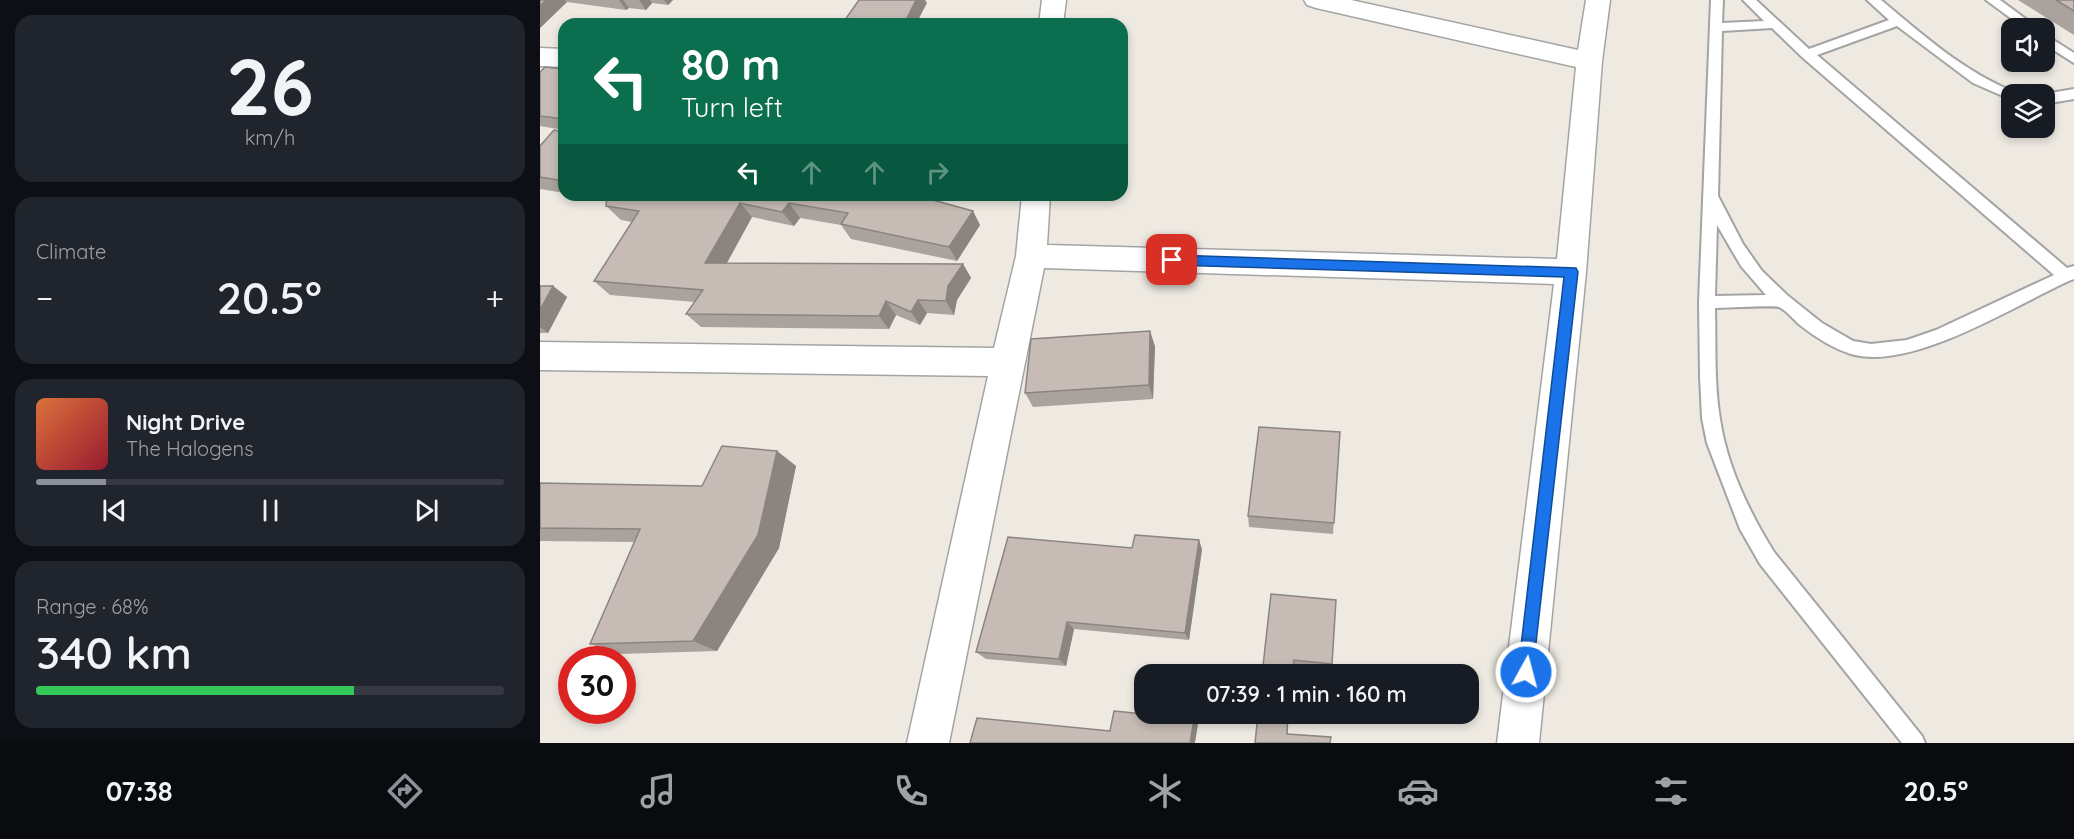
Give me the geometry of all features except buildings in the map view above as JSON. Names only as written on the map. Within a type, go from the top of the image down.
[{"type":"street","points":[[1052,18],[1054,0]]},
{"type":"street","points":[[1316,0],[1589,61]]},
{"type":"street","points":[[1518,743],[1571,272],[1589,61],[1598,0]]},
{"type":"street","points":[[540,57],[558,58]]},
{"type":"street","points":[[928,743],[1031,256],[1036,201]]},
{"type":"street","points":[[1031,256],[1571,272]]},
{"type":"street","points":[[540,356],[1007,362]]},
{"type":"lane","points":[[1717,0],[1707,302],[1711,418],[1725,468],[1746,523],[1767,558],[1915,743]]},
{"type":"lane","points":[[1710,194],[1729,236],[1745,262],[1783,301],[1811,325],[1838,342],[1854,348],[1892,349],[1928,341],[2070,274],[1807,54],[1749,0]]},
{"type":"lane","points":[[1873,0],[1972,76],[1995,92],[2001,93]]},
{"type":"lane","points":[[1992,0],[2018,18]]},
{"type":"lane","points":[[1807,54],[1899,21]]},
{"type":"lane","points":[[1717,27],[1774,24]]},
{"type":"lane","points":[[2055,45],[2074,58]]},
{"type":"lane","points":[[2055,97],[2074,94]]},
{"type":"lane","points":[[1707,302],[1783,301]]},
{"type":"route","points":[[1172,260],[1571,272],[1526,672]]}]
